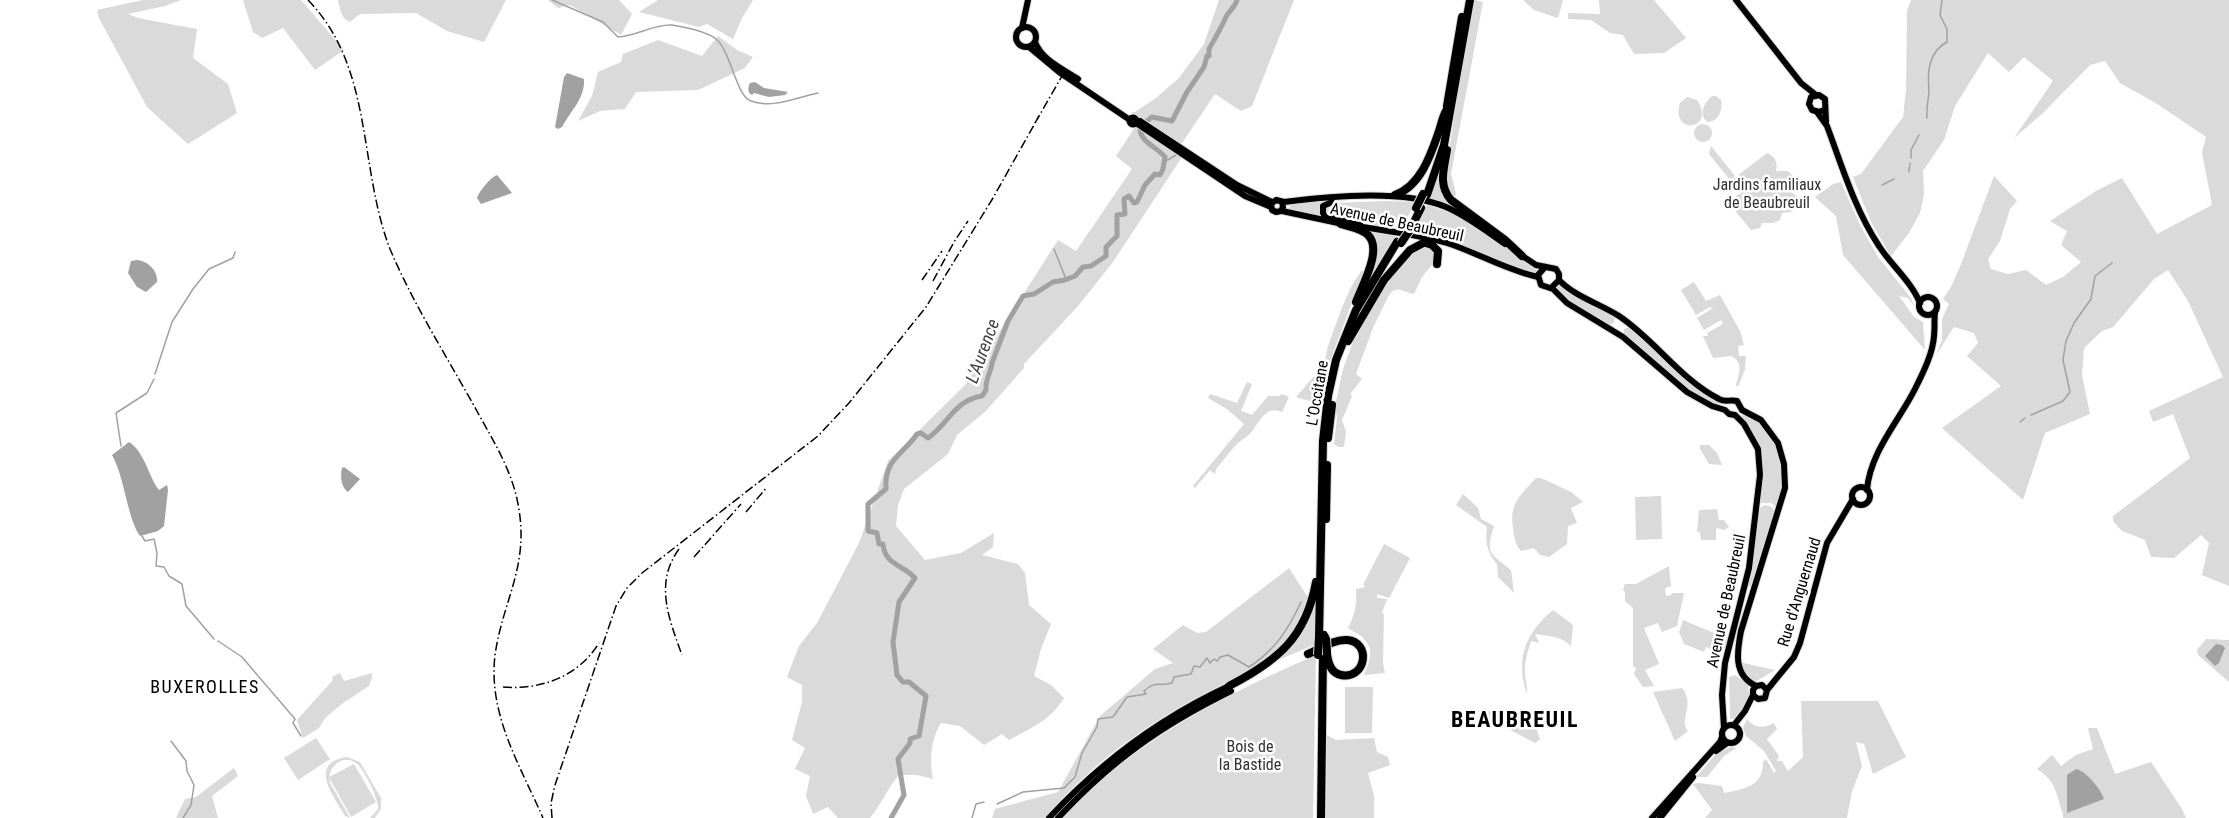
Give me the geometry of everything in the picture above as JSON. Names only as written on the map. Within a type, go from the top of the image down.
[{"type":"highway","name":"L'Occitane","points":[[1449,110],[1465,0]]},
{"type":"highway","name":"L'Occitane","points":[[1321,818],[1323,653],[1321,539],[1325,416],[1331,379],[1364,294],[1409,231],[1441,156],[1470,0]]},
{"type":"highway","points":[[1395,195],[1413,186],[1449,110]]},
{"type":"highway","points":[[1449,110],[1443,178],[1445,194],[1522,256]]},
{"type":"highway","points":[[1341,224],[1366,234],[1373,247],[1371,261],[1348,320],[1345,343]]},
{"type":"highway","points":[[1345,343],[1384,280],[1410,250],[1429,241],[1438,251],[1437,264]]},
{"type":"highway","name":"L'Occitane","points":[[1321,636],[1328,439],[1334,387],[1345,343]]},
{"type":"highway","points":[[1230,689],[1279,656],[1301,627],[1314,595],[1321,539]]},
{"type":"highway","points":[[1308,654],[1346,639],[1362,648],[1364,657],[1362,666],[1356,674],[1347,676],[1337,675],[1330,668],[1323,653]]},
{"type":"highway","name":"L'Occitane","points":[[1316,818],[1323,653]]},
{"type":"main road","points":[[1022,28],[1028,0]]},
{"type":"main road","points":[[1736,0],[1801,83],[1810,99],[1809,107],[1817,112],[1827,126]]},
{"type":"main road","points":[[1025,14],[1030,27],[1036,33],[1035,42],[1048,59],[1134,120]]},
{"type":"main road","points":[[1030,27],[1022,28],[1017,32],[1016,39],[1021,46],[1029,47],[1059,72],[1237,185],[1272,204],[1276,212],[1282,210],[1282,202],[1278,200],[1272,204]]},
{"type":"main road","points":[[1029,47],[1035,42]]},
{"type":"main road","points":[[1801,83],[1826,99],[1827,105],[1824,110],[1827,126],[1867,225],[1879,246],[1923,300]]},
{"type":"main road","points":[[1810,99],[1816,94]]},
{"type":"main road","points":[[1817,112],[1824,110]]},
{"type":"main road","name":"Avenue de Beaubreuil","points":[[1282,202],[1395,195],[1431,201],[1463,216],[1536,265],[1556,269],[1559,280],[1631,325],[1687,377],[1719,399],[1727,402],[1737,401],[1740,407],[1757,417],[1772,432],[1783,454],[1785,488],[1737,648],[1739,668],[1746,679],[1762,687]]},
{"type":"main road","name":"Avenue de Beaubreuil","points":[[1316,200],[1418,202],[1463,216]]},
{"type":"main road","points":[[1375,200],[1327,203],[1323,206],[1323,213],[1328,218],[1409,231]]},
{"type":"main road","name":"Avenue de Beaubreuil","points":[[1282,210],[1341,224],[1409,231],[1429,241],[1479,254],[1523,275],[1538,278],[1543,286],[1551,288],[1567,303],[1634,345],[1687,392],[1729,414],[1736,415],[1744,424],[1755,442],[1760,457],[1760,475],[1749,568],[1725,663],[1722,684],[1724,728]]},
{"type":"main road","points":[[1538,278],[1539,272],[1545,267]]},
{"type":"main road","points":[[1551,288],[1559,280]]},
{"type":"main road","points":[[1923,300],[1930,297],[1935,301],[1937,307],[1935,312],[1928,315]]},
{"type":"main road","points":[[1923,300],[1920,310],[1928,315],[1934,331]]},
{"type":"main road","name":"Rue d'Anguernaud","points":[[1864,489],[1883,443],[1915,388],[1931,350],[1935,312]]},
{"type":"main road","points":[[1725,410],[1727,402]]},
{"type":"main road","points":[[1736,415],[1740,407]]},
{"type":"main road","name":"Rue d'Anguernaud","points":[[1756,698],[1753,690],[1775,680],[1794,657],[1800,643],[1827,543],[1846,512],[1854,492],[1864,489]]},
{"type":"main road","name":"Rue d'Anguernaud","points":[[1846,512],[1869,500],[1870,495],[1864,489]]},
{"type":"main road","points":[[1853,498],[1858,504]]},
{"type":"main road","name":"Rue d'Anguernaud","points":[[1736,727],[1756,698],[1765,698],[1762,687]]},
{"type":"main road","points":[[1049,818],[1121,751],[1159,724],[1200,700],[1230,689]]},
{"type":"main road","points":[[1058,818],[1086,788],[1124,755],[1162,729],[1230,689]]},
{"type":"main road","points":[[1652,818],[1720,742],[1724,740],[1734,743],[1738,740],[1741,734],[1736,727],[1724,728],[1724,740],[1660,818]]},
{"type":"green space","points":[[143,0],[181,0],[128,14],[197,29],[193,58],[228,84],[237,113],[188,144],[147,107],[99,18],[97,10]]},
{"type":"green space","points":[[243,0],[301,0],[344,50],[315,70],[283,28],[262,38],[253,32]]},
{"type":"green space","points":[[338,0],[506,0],[484,42],[447,31],[416,13],[360,14],[350,22],[343,16]]},
{"type":"green space","points":[[548,0],[619,0],[632,14],[621,35],[570,5],[558,8]]},
{"type":"green space","points":[[658,0],[753,0],[733,39],[707,24],[699,27],[639,12]]},
{"type":"green space","points":[[1219,0],[1294,0],[1252,106],[1241,111],[1215,94],[1176,152],[1182,157],[1113,262],[1078,306],[1024,364],[1024,368],[986,411],[957,435],[948,454],[904,489],[898,505],[896,526],[925,560],[961,553],[994,533],[993,547],[982,555],[1018,564],[1025,573],[1029,605],[1051,624],[1034,676],[1051,685],[1064,698],[1047,718],[1009,740],[1002,734],[984,745],[960,726],[941,723],[932,750],[933,779],[917,775],[899,775],[870,818],[838,818],[828,807],[813,814],[806,796],[810,776],[795,769],[805,748],[792,740],[802,702],[802,685],[787,677],[799,646],[817,623],[859,543],[888,461],[966,384],[1058,240],[1076,251],[1132,169],[1116,156],[1141,118],[1131,112],[1135,112],[1156,98],[1179,78],[1204,44]]},
{"type":"green space","points":[[1475,0],[1483,2],[1451,174],[1456,194],[1454,199],[1448,194],[1445,178]]},
{"type":"green space","points":[[1523,0],[1563,0],[1558,18],[1534,10]]},
{"type":"green space","points":[[1599,0],[1654,0],[1686,38],[1664,53],[1634,54],[1623,35],[1610,33],[1591,20],[1568,19],[1568,13],[1600,14]]},
{"type":"green space","points":[[1911,0],[2229,0],[2229,586],[2202,575],[2209,543],[2201,535],[2174,558],[2151,557],[2145,540],[2122,531],[2113,521],[2113,516],[2190,458],[2173,414],[2153,422],[2149,411],[2223,377],[2188,301],[2168,270],[2154,279],[2113,327],[2102,331],[2084,348],[2082,375],[2090,414],[2045,433],[2023,500],[1942,428],[2001,386],[1967,356],[1978,343],[1974,333],[1954,327],[1936,355],[1942,340],[1942,319],[1949,304],[1943,299],[1961,264],[1994,176],[2017,201],[2010,209],[2000,241],[1988,259],[1991,269],[2008,274],[2026,270],[2046,285],[2063,277],[2081,262],[2061,245],[2067,231],[2050,221],[2096,191],[2122,178],[2157,234],[2212,205],[2202,152],[2206,137],[2159,105],[2120,83],[2105,61],[2090,65],[2042,114],[2014,138],[2053,81],[2024,57],[2009,72],[1988,53],[1955,106],[1944,140],[1923,171],[1924,195],[1920,213],[1909,233],[1891,256],[1871,222],[1853,177],[1861,174],[1903,117],[1906,90],[1907,11]]},
{"type":"green space","points":[[718,36],[737,50],[753,57],[745,68],[698,90],[636,92],[625,109],[600,111],[578,121],[592,96],[598,72],[621,62],[623,54],[658,40],[702,56]]},
{"type":"green space","points":[[1712,96],[1721,100],[1721,108],[1717,118],[1707,122],[1703,116],[1703,109]]},
{"type":"green space","points":[[1687,97],[1697,100],[1702,110],[1698,123],[1692,125],[1681,121],[1679,114],[1680,103]]},
{"type":"green space","name":"Jardins familiaux de Beaubreuil","points":[[1703,124],[1711,129],[1712,133],[1707,141],[1703,142],[1695,137],[1694,133],[1699,125]]},
{"type":"green space","name":"Jardins familiaux de Beaubreuil","points":[[1711,146],[1735,176],[1730,180],[1709,154]]},
{"type":"green space","name":"Jardins familiaux de Beaubreuil","points":[[1767,153],[1775,160],[1776,171],[1788,171],[1793,176],[1795,183],[1791,192],[1798,197],[1800,205],[1791,212],[1782,213],[1780,220],[1773,223],[1762,223],[1760,228],[1751,230],[1736,212],[1732,201],[1742,193],[1734,189],[1732,180]]},
{"type":"green space","points":[[1445,155],[1441,186],[1470,217],[1428,199]]},
{"type":"green space","points":[[1841,182],[1860,225],[1878,257],[1911,298],[1914,306],[1908,298],[1899,296],[1914,317],[1923,322],[1925,350],[1843,255],[1836,216],[1815,197],[1833,184]]},
{"type":"green space","points":[[1351,200],[1323,203],[1320,210],[1323,217],[1289,210],[1291,203]]},
{"type":"green space","points":[[1416,202],[1400,231],[1325,214],[1325,206],[1331,203]]},
{"type":"green space","points":[[1427,205],[1460,216],[1537,268],[1536,274],[1411,233]]},
{"type":"green space","points":[[1368,230],[1397,235],[1359,298],[1373,257]]},
{"type":"green space","points":[[1420,245],[1435,249],[1435,261],[1422,277],[1414,294],[1395,290],[1389,295],[1373,328],[1356,374],[1362,379],[1350,394],[1352,396],[1342,420],[1346,432],[1344,447],[1339,447],[1334,444],[1337,417],[1335,406],[1343,369],[1358,328],[1371,303],[1412,250]]},
{"type":"green space","points":[[1362,270],[1364,271],[1330,361],[1322,405],[1296,397],[1324,365],[1341,310],[1352,285]]},
{"type":"green space","points":[[1694,282],[1706,301],[1720,295],[1740,331],[1744,345],[1738,346],[1739,356],[1746,356],[1745,369],[1738,387],[1736,385],[1738,362],[1731,356],[1713,358],[1703,336],[1708,336],[1707,333],[1723,324],[1721,320],[1704,330],[1697,318],[1713,308],[1710,307],[1696,315],[1681,290]]},
{"type":"green space","points":[[1559,284],[1615,316],[1614,323],[1607,325],[1567,301],[1556,288]]},
{"type":"green space","points":[[1630,327],[1674,370],[1721,402],[1719,406],[1688,390],[1624,335],[1624,329]]},
{"type":"green space","points":[[1247,382],[1252,384],[1241,411],[1252,415],[1268,396],[1282,394],[1289,397],[1282,412],[1272,410],[1264,415],[1250,434],[1229,453],[1216,469],[1215,474],[1210,470],[1195,488],[1193,486],[1244,424],[1227,409],[1208,398],[1210,394],[1237,403]]},
{"type":"green space","points":[[1745,413],[1762,424],[1779,451],[1784,482],[1777,509],[1771,503],[1760,503],[1763,463],[1761,452],[1741,417]]},
{"type":"green space","points":[[1700,445],[1709,445],[1717,453],[1722,465],[1709,464]]},
{"type":"green space","points":[[1536,478],[1541,478],[1571,492],[1583,502],[1571,508],[1577,523],[1568,526],[1567,544],[1549,557],[1540,555],[1534,548],[1521,551],[1514,534],[1512,519],[1514,506]]},
{"type":"green space","points":[[1463,494],[1478,508],[1481,519],[1494,526],[1490,542],[1491,552],[1511,570],[1514,593],[1498,577],[1497,564],[1491,555],[1486,538],[1487,527],[1456,505]]},
{"type":"green space","points":[[1661,496],[1662,539],[1636,540],[1635,497]]},
{"type":"green space","points":[[1765,505],[1772,507],[1775,512],[1751,587],[1747,585],[1760,508]]},
{"type":"green space","points":[[1717,509],[1719,520],[1724,520],[1729,527],[1724,530],[1716,528],[1716,540],[1701,540],[1700,532],[1697,532],[1699,510]]},
{"type":"green space","points":[[1384,544],[1410,558],[1389,598],[1377,594],[1377,598],[1387,599],[1382,613],[1384,614],[1383,663],[1385,673],[1364,675],[1370,656],[1369,647],[1363,637],[1348,628],[1355,609],[1356,589],[1366,587],[1363,585]]},
{"type":"green space","points":[[1669,566],[1671,586],[1665,588],[1666,596],[1672,593],[1684,593],[1677,626],[1662,632],[1658,623],[1644,628],[1659,664],[1645,670],[1654,686],[1643,687],[1634,674],[1636,668],[1633,666],[1633,608],[1625,601],[1623,590],[1625,584],[1636,584]]},
{"type":"green space","points":[[1289,568],[1307,596],[1317,603],[1316,644],[1220,685],[1162,717],[1099,763],[1045,818],[992,818],[995,809],[1058,792],[1100,716],[1155,669],[1173,663],[1153,649],[1183,625],[1197,633],[1206,632]]},
{"type":"green space","points":[[1553,610],[1573,625],[1571,646],[1559,638],[1535,634],[1539,643],[1531,641],[1526,657],[1527,694],[1522,670],[1525,648],[1535,628]]},
{"type":"green space","points":[[1683,620],[1728,639],[1725,648],[1716,648],[1715,651],[1706,647],[1704,652],[1684,644],[1679,632]]},
{"type":"green space","points":[[2206,639],[2229,640],[2229,682],[2198,655],[2197,650]]},
{"type":"green space","name":"Bois de la Bastide","points":[[1316,655],[1313,818],[1063,818],[1119,766],[1180,723],[1247,687]]},
{"type":"green space","points":[[1739,662],[1775,670],[1755,682],[1746,676]]},
{"type":"green space","points":[[340,673],[344,681],[372,673],[372,678],[369,686],[343,703],[325,718],[319,728],[303,738],[297,720],[333,680],[332,677]]},
{"type":"green space","points":[[1735,675],[1749,685],[1750,698],[1737,718],[1730,719],[1729,677]]},
{"type":"green space","points":[[1345,687],[1373,687],[1372,733],[1345,733]]},
{"type":"green space","points":[[1682,688],[1687,701],[1685,726],[1688,731],[1675,741],[1653,692]]},
{"type":"green space","points":[[1801,701],[1878,701],[1906,757],[1873,774],[1864,744],[1856,742],[1862,766],[1852,791],[1847,818],[1705,818],[1712,810],[1693,784],[1722,786],[1724,793],[1745,788],[1756,782],[1766,759],[1774,773],[1776,771],[1764,751],[1746,736],[1743,727],[1747,719],[1753,725],[1760,727],[1774,723],[1777,729],[1767,739],[1779,756],[1777,761],[1782,761],[1788,771],[1803,757]]},
{"type":"green space","points":[[1489,711],[1505,714],[1525,726],[1534,722],[1540,739],[1535,743],[1486,717]]},
{"type":"green space","points":[[2088,728],[2097,728],[2115,774],[2151,762],[2186,818],[2063,818],[2052,784],[2037,769],[2052,755],[2061,766],[2076,755],[2093,749]]},
{"type":"green space","points":[[1327,735],[1336,740],[1374,738],[1377,752],[1388,757],[1390,765],[1368,773],[1374,796],[1374,818],[1326,818]]},
{"type":"green space","points":[[316,738],[330,759],[298,780],[284,758]]},
{"type":"green space","points":[[1731,747],[1736,748],[1724,756],[1707,777],[1696,777],[1716,754]]},
{"type":"green space","points":[[347,757],[360,762],[381,798],[381,809],[375,818],[370,818],[378,809],[374,792],[359,766],[351,760],[336,764],[329,777],[330,783],[350,818],[345,816],[330,791],[326,773],[328,766],[335,760]]},
{"type":"green space","points":[[354,764],[376,802],[351,817],[329,777]]},
{"type":"green space","points":[[234,768],[238,776],[212,796],[218,818],[176,818],[185,799],[196,797]]},
{"type":"shaded area","points":[[567,73],[584,79],[584,86],[577,104],[562,127],[558,129],[555,127],[564,77]]},
{"type":"shaded area","points":[[755,82],[764,88],[788,92],[785,95],[769,97],[754,93],[752,95],[749,86],[750,83]]},
{"type":"shaded area","points":[[497,175],[512,193],[481,204],[477,198],[478,195]]},
{"type":"shaded area","points":[[137,260],[148,264],[156,274],[157,282],[146,292],[137,287],[128,273],[131,261]]},
{"type":"shaded area","points":[[129,442],[143,458],[159,490],[167,485],[168,490],[164,526],[158,531],[140,536],[132,519],[112,455]]},
{"type":"shaded area","points":[[344,467],[360,479],[348,492],[342,481],[341,471]]},
{"type":"shaded area","points":[[2216,644],[2225,648],[2219,663],[2215,666],[2205,656]]},
{"type":"shaded area","points":[[2076,769],[2092,781],[2104,799],[2067,813],[2067,775]]},
{"type":"waterway","points":[[552,0],[603,22],[618,37],[665,25],[695,30],[712,36],[726,53],[741,91],[751,101],[768,104],[818,93]]},
{"type":"waterway","name":"L'Aurence","points":[[1147,121],[1152,117],[1172,121],[1187,92],[1204,67],[1207,56],[1209,56],[1209,49],[1237,0]]},
{"type":"waterway","points":[[1927,118],[1931,62],[1933,56],[1947,42],[1947,29],[1940,15],[1942,0]]},
{"type":"waterway","name":"L'Aurence","points":[[891,818],[904,795],[898,759],[910,743],[910,739],[919,736],[926,696],[909,682],[903,682],[897,675],[893,642],[899,602],[915,578],[887,556],[883,544],[879,544],[877,533],[868,531],[868,504],[886,489],[886,479],[891,464],[917,434],[921,433],[928,438],[958,407],[973,398],[982,396],[986,390],[992,363],[1008,321],[1023,296],[1034,294],[1053,282],[1075,276],[1083,267],[1091,266],[1106,256],[1106,247],[1117,236],[1117,215],[1125,214],[1124,199],[1129,196],[1134,203],[1137,202],[1145,185],[1155,174],[1160,175],[1163,169],[1165,157],[1147,142],[1140,130]]},
{"type":"waterway","points":[[1911,158],[1911,150],[1919,135]]},
{"type":"waterway","points":[[1164,162],[1176,155]]},
{"type":"waterway","points":[[1909,172],[1910,163]]},
{"type":"waterway","points":[[1882,185],[1894,179]]},
{"type":"waterway","points":[[1054,249],[1066,279]]},
{"type":"waterway","points":[[155,374],[172,322],[193,289],[209,269],[233,258],[235,252]]},
{"type":"waterway","points":[[2031,415],[2063,401],[2070,392],[2063,360],[2066,341],[2074,323],[2091,299],[2095,276],[2112,263]]},
{"type":"waterway","points":[[121,446],[116,413],[147,393],[154,379]]},
{"type":"waterway","points":[[2020,422],[2025,418]]},
{"type":"waterway","points":[[142,536],[145,541],[154,539],[157,553],[156,566],[164,567],[169,576],[182,584],[186,606],[214,639]]},
{"type":"waterway","points":[[997,804],[1023,792],[1064,788],[1075,777],[1082,753],[1097,727],[1098,719],[1113,717],[1127,697],[1146,694],[1144,691],[1152,686],[1172,683],[1174,677],[1191,674],[1194,666],[1200,667],[1207,658],[1210,663],[1214,659],[1217,661],[1220,657],[1228,655],[1249,667],[1280,639],[1301,602]]},
{"type":"waterway","points":[[218,641],[242,657],[295,719],[293,723],[301,736]]},
{"type":"waterway","points":[[171,741],[186,761],[187,771],[194,785],[191,805],[183,818]]},
{"type":"waterway","points":[[972,818],[976,804],[984,802]]},
{"type":"railway","points":[[308,0],[329,27],[344,56],[355,87],[373,185],[390,249],[420,311],[496,446],[515,492],[521,526],[521,546],[514,582],[499,635],[494,677],[501,719],[516,759],[543,818]]},
{"type":"railway","points":[[1035,123],[1062,76]]},
{"type":"railway","points":[[552,818],[551,803],[555,785],[616,606],[627,588],[642,573],[818,436],[849,403],[926,307],[993,198],[1039,116]]},
{"type":"railway","points":[[933,281],[968,221]]},
{"type":"railway","points":[[922,280],[942,251]]},
{"type":"railway","points":[[746,512],[767,487]]},
{"type":"railway","points":[[694,557],[741,504]]},
{"type":"railway","points":[[679,549],[671,562],[667,575],[666,601],[682,655]]},
{"type":"railway","points":[[503,687],[531,686],[557,679],[580,665],[599,643]]},
{"type":"district","name":"BUXEROLLES","points":[[205,686]]},
{"type":"district","name":"BEAUBREUIL","points":[[1515,719]]}]
